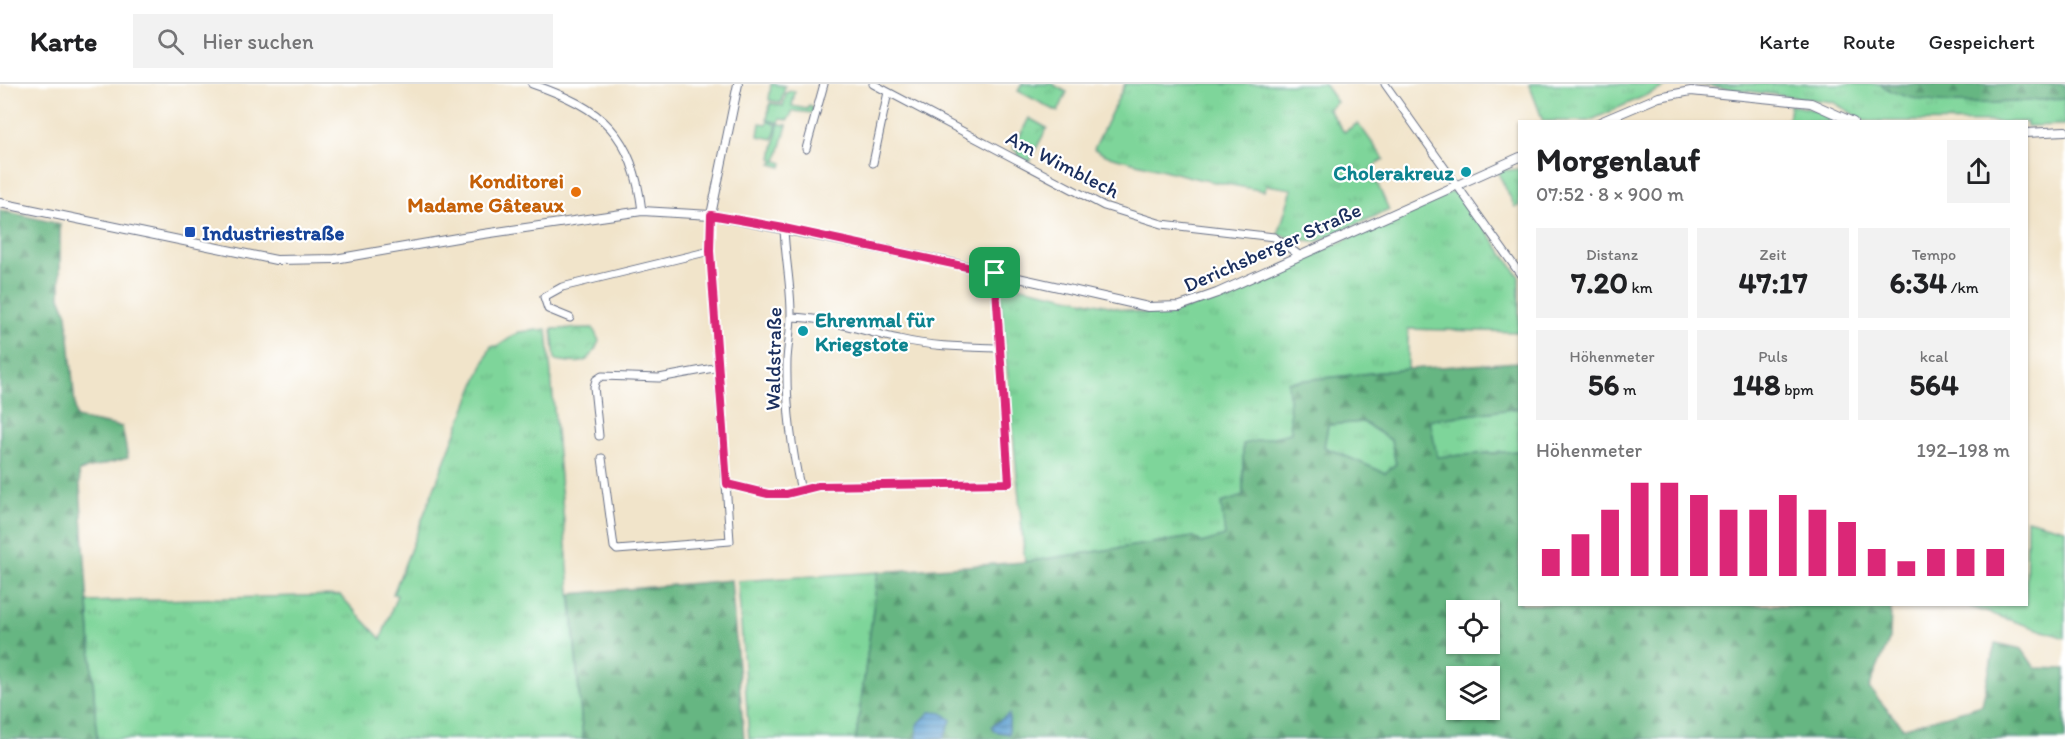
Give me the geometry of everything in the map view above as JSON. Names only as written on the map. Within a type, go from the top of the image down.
[{"type":"street","points":[[532,84],[589,111],[614,130],[623,142],[636,177],[642,211]]},
{"type":"street","points":[[602,458],[614,547],[617,550],[730,541],[710,251],[711,215],[738,84]]},
{"type":"street","points":[[806,148],[824,84]]},
{"type":"street","name":"Am Wimblech","points":[[873,84],[1104,206],[1162,224],[1274,237],[1299,255]]},
{"type":"street","points":[[1385,84],[1518,271]]},
{"type":"street","points":[[1605,120],[1659,97],[1691,91],[1811,103],[1849,120]]},
{"type":"street","points":[[873,163],[888,92]]},
{"type":"street","points":[[2028,133],[2065,131]]},
{"type":"street","name":"Derichsberger Straße","points":[[0,203],[276,260],[335,260],[463,237],[642,211],[711,215],[784,228],[995,273],[1127,304],[1164,308],[1197,301],[1518,158]]},
{"type":"street","name":"Waldstraße","points":[[784,228],[784,248],[790,271],[791,317],[787,399],[791,446],[801,491]]},
{"type":"street","points":[[570,318],[548,309],[544,297],[562,287],[710,251]]},
{"type":"street","points":[[727,484],[768,494],[801,491],[818,486],[1009,483],[995,273]]},
{"type":"street","points":[[791,317],[821,318],[899,339],[939,346],[1000,348]]},
{"type":"street","points":[[599,436],[594,387],[596,380],[602,376],[659,378],[719,367]]},
{"type":"green space","points":[[771,84],[785,86],[781,103],[769,100]]},
{"type":"green space","points":[[1022,84],[1052,84],[1067,92],[1058,112],[1018,91]]},
{"type":"green space","points":[[1125,84],[1324,84],[1337,102],[1328,109],[1344,132],[1358,123],[1384,159],[1371,169],[1389,210],[1316,242],[1278,235],[1292,189],[1267,185],[1264,191],[1199,179],[1105,155],[1094,149]]},
{"type":"green space","points":[[1529,84],[1689,84],[1667,86],[1591,120],[1543,120]]},
{"type":"green space","points":[[1693,84],[1880,84],[1897,93],[1919,99],[1969,103],[2065,98],[2065,125],[2028,126],[2028,120],[1863,120],[1833,102]]},
{"type":"green space","points":[[1880,84],[2065,84],[2065,98],[1995,103],[1943,102],[1918,99],[1897,93]]},
{"type":"green space","points":[[795,91],[792,106],[807,109],[809,105],[813,107],[812,113],[793,111],[788,120],[780,119],[779,123],[767,120],[770,103],[783,106],[786,93]]},
{"type":"green space","points":[[1790,105],[1826,112],[1841,120],[1788,120]]},
{"type":"green space","points":[[1029,118],[1047,128],[1029,162],[1017,156],[1019,153],[1013,149]]},
{"type":"green space","points":[[768,121],[777,125],[773,139],[758,136],[760,123],[767,124]]},
{"type":"green space","points":[[778,124],[787,125],[777,161],[783,163],[782,167],[771,164],[775,161],[772,159]]},
{"type":"green space","points":[[1518,169],[1518,206],[1515,207],[1497,171]]},
{"type":"green space","points":[[1457,189],[1518,275],[1518,332],[1408,329],[1408,369],[1289,382],[1291,433],[1243,444],[1243,496],[1225,536],[1202,543],[1194,537],[1025,562],[999,282],[1141,313],[1183,310],[1230,293]]},
{"type":"green space","points":[[0,210],[60,224],[60,297],[67,314],[76,418],[122,427],[128,458],[79,471],[97,739],[0,739]]},
{"type":"green space","points":[[593,328],[599,341],[587,360],[577,362],[555,360],[552,329]]},
{"type":"green space","points":[[547,329],[583,739],[97,739],[88,602],[340,595],[381,639],[397,595],[393,594],[491,346],[498,346],[519,332]]},
{"type":"green space","points":[[1518,362],[1518,408],[1430,420],[1437,457],[1518,451],[1518,606],[1891,606],[1890,638],[1869,688],[1903,728],[1982,705],[1995,643],[2022,649],[2035,668],[2065,669],[2065,739],[856,739],[878,572],[1025,562],[1194,537],[1202,543],[1225,536],[1221,503],[1243,496],[1243,444],[1291,433],[1288,382],[1408,369]],"holes":[[[1363,422],[1391,440],[1396,464],[1385,473],[1324,447],[1328,425]]]},
{"type":"green space","points":[[1518,408],[1518,451],[1437,457],[1429,420]]},
{"type":"green space","points":[[1363,422],[1391,440],[1396,464],[1385,473],[1324,447],[1328,425]]},
{"type":"green space","points":[[2028,519],[2065,529],[2065,638],[1967,606],[2028,606]]},
{"type":"green space","points":[[878,572],[856,739],[749,739],[738,581]]},
{"type":"green space","points":[[731,580],[744,739],[583,739],[571,594]]},
{"type":"water","points":[[930,712],[942,713],[951,720],[944,737],[917,739],[917,725]]},
{"type":"water","points":[[1009,714],[1009,734],[994,731],[992,726]]},
{"type":"place","name":"Cholerakreuz","points":[[1466,172]]},
{"type":"place","name":"Konditorei Madame Gâteaux","points":[[576,192]]},
{"type":"place","name":"Industriestraße","points":[[190,232]]},
{"type":"place","name":"Ehrenmal für Kriegstote","points":[[803,331]]},
{"type":"route","points":[[711,215],[784,228],[995,273],[1009,483],[818,486],[786,494],[768,494],[727,484],[710,251],[711,215]]}]
